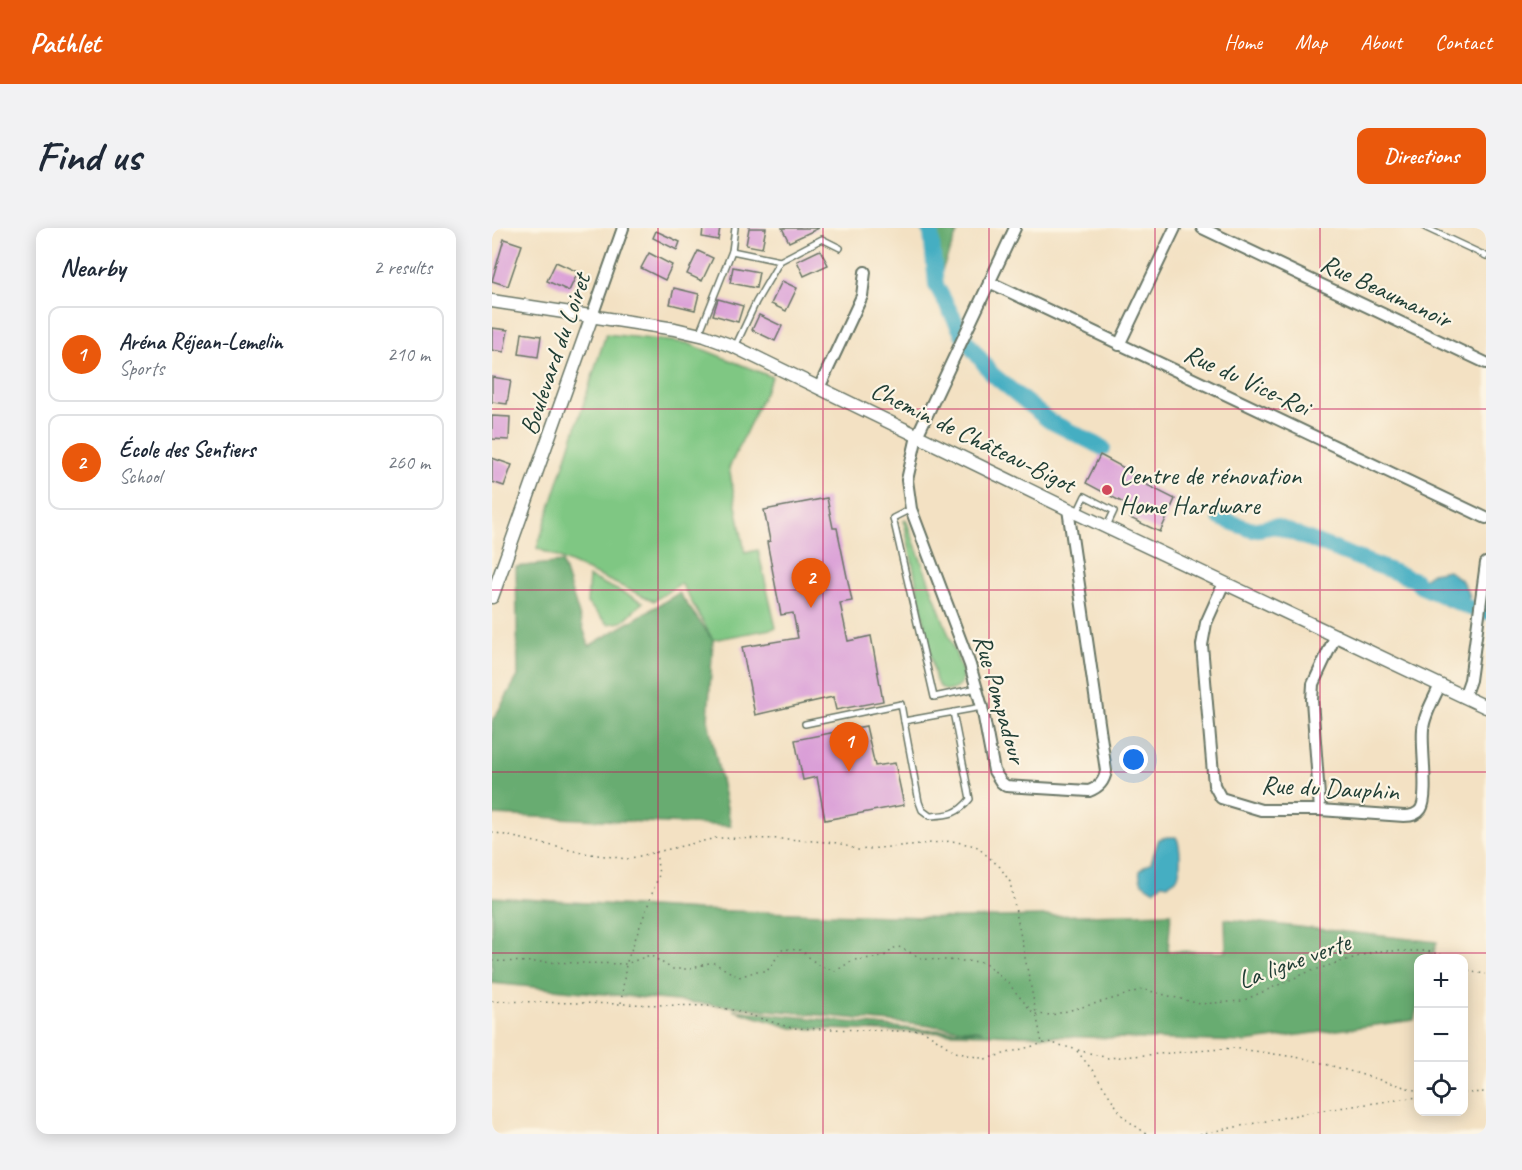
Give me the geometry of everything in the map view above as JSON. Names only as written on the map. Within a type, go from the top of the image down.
[{"type":"street","name":"Boulevard du Loiret","points":[[492,597],[623,228]]},
{"type":"street","name":"Rue Pompadour","points":[[1015,228],[917,436],[907,480],[911,509],[977,688],[994,771],[1006,786],[1089,791],[1105,779],[1106,771],[1072,511]]},
{"type":"street","points":[[1119,345],[1175,228]]},
{"type":"street","name":"Rue Beaumanoir","points":[[1202,228],[1486,363]]},
{"type":"street","points":[[819,388],[862,296],[865,272]]},
{"type":"street","name":"Rue du Vice-Roi","points":[[989,282],[1486,518]]},
{"type":"street","name":"Chemin de Château-Bigot","points":[[492,301],[675,329],[699,334],[735,347],[1072,511],[1486,707]]},
{"type":"street","points":[[1464,697],[1470,680],[1486,562]]},
{"type":"street","name":"Rue du Dauphin","points":[[1224,583],[1206,623],[1202,645],[1214,785],[1221,798],[1261,810],[1320,810],[1404,816],[1416,814],[1425,801],[1423,726],[1440,685]]},
{"type":"street","points":[[1320,810],[1312,700],[1313,684],[1336,635]]},
{"type":"lane","points":[[699,334],[732,251],[735,228]]},
{"type":"lane","points":[[1426,228],[1486,256]]},
{"type":"lane","points":[[735,347],[756,302],[780,261],[822,239],[840,248]]},
{"type":"lane","points":[[732,251],[780,261]]},
{"type":"lane","points":[[1072,511],[1085,496],[1114,511],[1106,527]]},
{"type":"lane","points":[[911,509],[893,518],[934,697],[977,688]]},
{"type":"lane","points":[[805,724],[901,704],[922,810],[930,816],[947,815],[961,810],[970,799],[953,712]]},
{"type":"lane","points":[[904,721],[982,707]]},
{"type":"path","points":[[492,832],[583,853],[627,859],[717,838],[787,839],[838,843],[858,850],[952,841],[976,846],[1000,867],[1010,882],[1042,1044]]},
{"type":"path","points":[[621,1003],[626,964],[659,875],[656,851]]},
{"type":"path","points":[[492,961],[626,964],[650,955],[672,969],[690,969],[712,962],[739,977],[757,971],[767,971],[783,949],[801,950],[819,966],[836,971],[853,960],[883,957],[897,946],[923,958],[984,962],[1008,983],[1035,1014]]},
{"type":"path","name":"La ligne verte","points":[[1035,1014],[1052,1014],[1142,989],[1200,1004],[1242,1001],[1308,972],[1376,951],[1427,951],[1438,954]]},
{"type":"path","points":[[1468,970],[1486,974]]},
{"type":"path","points":[[492,1001],[709,1006],[733,1010],[792,1028],[900,1031],[923,1029],[956,1052],[985,1059],[1048,1042],[1108,1058],[1234,1048],[1308,1059],[1414,1090]]},
{"type":"path","points":[[1075,1049],[1093,1071],[1124,1118],[1147,1134]]},
{"type":"path","points":[[1468,1093],[1486,1092]]},
{"type":"path","points":[[1200,1134],[1317,1111],[1414,1097]]},
{"type":"green space","points":[[917,228],[959,228],[936,285],[931,233]]},
{"type":"green space","points":[[606,334],[687,343],[772,377],[729,468],[745,553],[758,550],[776,628],[713,640],[681,583],[654,601],[537,548]]},
{"type":"green space","points":[[906,520],[963,673],[961,684],[951,690],[944,690],[936,681],[904,521]]},
{"type":"green space","points":[[562,562],[589,646],[679,593],[713,640],[708,720],[731,826],[492,815],[492,722],[518,676],[516,567]]},
{"type":"green space","points":[[589,577],[643,602],[622,622],[608,624],[587,603]]},
{"type":"green space","points":[[492,897],[699,910],[956,918],[1171,913],[1168,951],[1226,952],[1225,919],[1437,942],[1433,954],[1414,954],[1414,1020],[1245,1042],[792,1028],[733,1010],[923,1030],[983,1031],[492,983]]},
{"type":"water","points":[[1448,570],[1462,581],[1470,596],[1459,610],[1436,600],[1422,580],[1432,573]]},
{"type":"water","points":[[1176,837],[1178,841],[1180,858],[1178,876],[1168,885],[1162,884],[1154,890],[1142,883],[1140,870],[1151,862],[1159,839]]},
{"type":"building","points":[[703,228],[720,228],[718,240],[702,237]]},
{"type":"building","points":[[749,228],[766,228],[762,248],[746,245]]},
{"type":"building","points":[[782,228],[819,228],[789,242]]},
{"type":"building","points":[[656,231],[680,242],[677,250],[653,238]]},
{"type":"building","points":[[504,239],[522,245],[508,286],[492,281]]},
{"type":"building","points":[[820,250],[828,265],[804,276],[797,261]]},
{"type":"building","points":[[698,251],[713,258],[702,281],[687,274]]},
{"type":"building","points":[[649,253],[672,265],[665,280],[641,268]]},
{"type":"building","points":[[556,262],[578,272],[569,291],[547,281]]},
{"type":"building","points":[[733,267],[759,272],[756,288],[730,283]]},
{"type":"building","points":[[782,281],[797,288],[786,311],[771,304]]},
{"type":"building","points":[[674,288],[699,294],[695,310],[670,304]]},
{"type":"building","points":[[718,299],[743,306],[738,322],[713,315]]},
{"type":"building","points":[[759,315],[782,326],[775,341],[752,330]]},
{"type":"building","points":[[492,328],[508,330],[504,352],[492,350]]},
{"type":"building","points":[[522,333],[541,336],[538,357],[519,354]]},
{"type":"building","points":[[492,377],[511,380],[507,404],[492,402]]},
{"type":"building","points":[[492,416],[510,417],[509,440],[492,439]]},
{"type":"building","points":[[1100,455],[1128,470],[1127,472],[1138,478],[1137,480],[1175,499],[1160,532],[1130,518],[1135,509],[1086,483]]},
{"type":"building","points":[[492,458],[512,465],[504,486],[492,482]]},
{"type":"building","points":[[827,498],[833,528],[837,528],[852,601],[840,603],[848,641],[871,636],[883,701],[836,710],[833,697],[755,715],[742,647],[798,638],[793,613],[781,615],[767,542],[770,541],[764,510]]},
{"type":"building","points":[[866,726],[875,766],[895,763],[904,805],[825,820],[817,777],[803,780],[795,740]]},
{"type":"waterway","points":[[928,228],[931,233],[936,285],[965,339],[992,374],[1048,420],[1103,448]]},
{"type":"waterway","points":[[1220,518],[1252,530],[1275,526],[1415,580],[1420,586],[1470,608],[1486,612]]},
{"type":"place","name":"Centre de rénovation Home Hardware","points":[[1107,490]]},
{"type":"place","name":"École des Sentiers","points":[[811,608]]},
{"type":"place","name":"Aréna Réjean‑Lemelin","points":[[849,772]]}]
